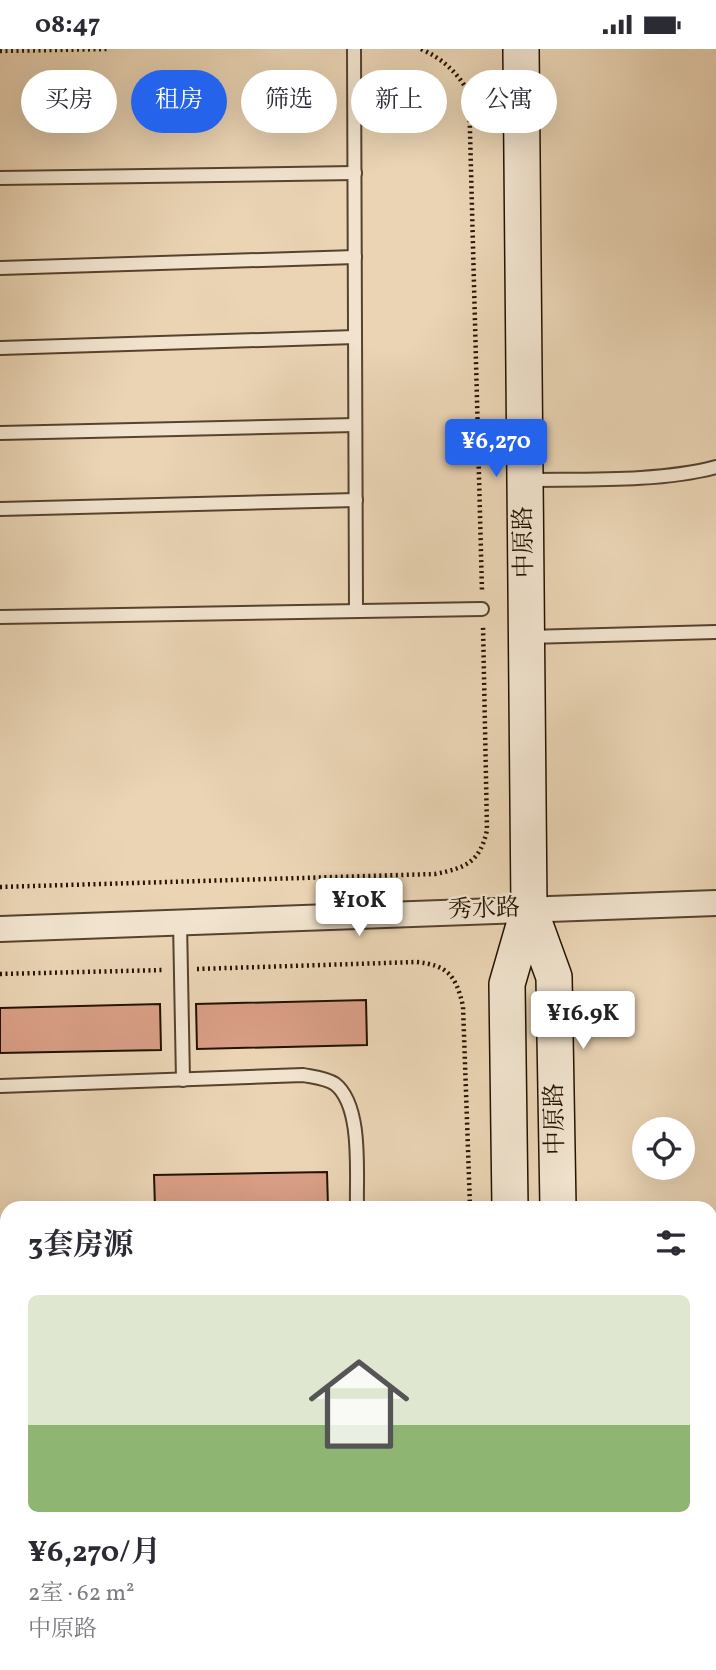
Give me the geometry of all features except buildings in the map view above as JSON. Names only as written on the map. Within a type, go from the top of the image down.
[{"type":"main road","name":"中原路","points":[[510,1201],[507,984],[529,908],[521,49]]},
{"type":"main road","name":"中原路","points":[[529,908],[554,977],[558,1201]]},
{"type":"street","name":"秀水路","points":[[0,929],[716,903]]},
{"type":"lane","points":[[354,49],[356,610]]},
{"type":"lane","points":[[0,178],[355,173]]},
{"type":"lane","points":[[0,268],[355,257]]},
{"type":"lane","points":[[0,348],[355,337]]},
{"type":"lane","points":[[0,433],[355,425]]},
{"type":"lane","points":[[524,480],[614,479],[716,467]]},
{"type":"lane","points":[[0,509],[356,500]]},
{"type":"lane","points":[[0,617],[482,609]]},
{"type":"lane","points":[[528,637],[716,632]]},
{"type":"lane","points":[[180,922],[183,1080]]},
{"type":"lane","points":[[0,1086],[303,1075],[334,1083],[345,1096],[352,1117],[357,1201]]},
{"type":"path","points":[[0,51],[109,49]]},
{"type":"path","points":[[0,887],[435,874],[458,870],[483,850],[487,830],[469,93],[460,76],[446,63],[421,49]]},
{"type":"path","points":[[0,974],[416,962],[435,964],[447,972],[458,985],[463,1006],[470,1201]]}]
